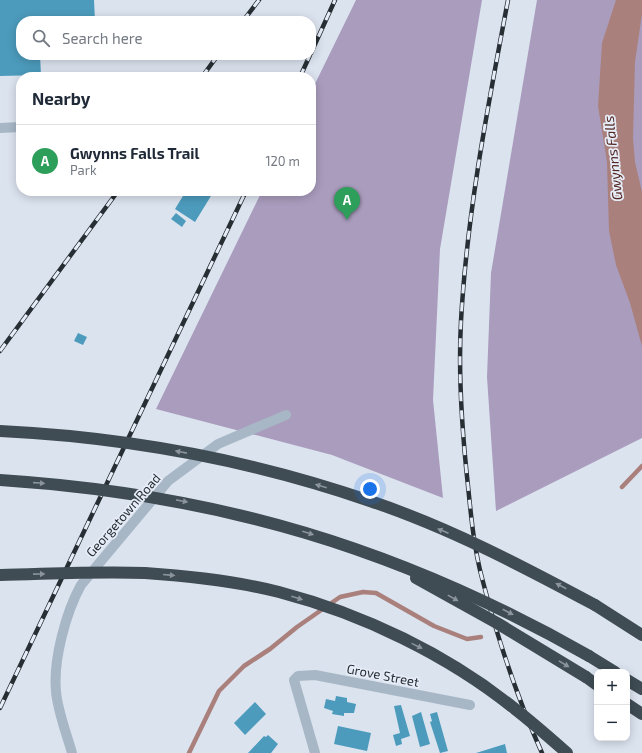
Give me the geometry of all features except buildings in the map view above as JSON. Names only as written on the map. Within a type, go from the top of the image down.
[{"type":"highway","points":[[0,431],[91,438],[158,448],[229,462],[333,489],[370,501],[458,537],[525,568],[642,630]]},
{"type":"highway","points":[[0,480],[82,486],[182,501],[272,522],[356,548],[474,596],[546,632],[610,669]]},
{"type":"highway","points":[[356,548],[462,603],[594,682]]},
{"type":"highway","points":[[0,575],[144,573],[232,583],[286,594],[374,625],[424,649],[471,677],[515,708],[567,753]]},
{"type":"highway","points":[[595,605],[642,635]]},
{"type":"highway","points":[[630,682],[642,689]]},
{"type":"highway","points":[[628,705],[642,714]]},
{"type":"street","points":[[0,128],[16,127]]},
{"type":"street","name":"Georgetown Road","points":[[72,753],[56,691],[59,646],[72,600],[81,585],[168,481],[218,444],[286,415]]},
{"type":"street","name":"Grove Street","points":[[315,753],[294,680],[298,676],[315,675],[470,705]]},
{"type":"shaded area","points":[[356,0],[482,0],[440,249],[433,400],[443,498],[332,455],[156,409],[260,196],[316,196],[316,82]]},
{"type":"shaded area","points":[[537,0],[642,0],[642,438],[496,511],[487,377],[491,273]]},
{"type":"water","name":"Gwynns Falls","points":[[616,0],[642,0],[642,14],[635,62],[633,138],[635,162],[642,192],[642,346],[630,303],[616,265],[609,231],[607,162],[598,106],[602,43]]},
{"type":"waterway","points":[[622,487],[642,466]]},
{"type":"waterway","points":[[189,753],[219,691],[244,666],[270,649],[297,627],[340,597],[363,592],[376,593],[434,626],[467,639],[481,637]]},
{"type":"railway","points":[[247,16],[259,0]]},
{"type":"railway","points":[[316,42],[335,0]]},
{"type":"railway","points":[[508,0],[479,159],[468,240],[461,321],[461,404],[470,509],[479,567],[508,667],[542,753]]},
{"type":"railway","points":[[206,72],[214,60]]},
{"type":"railway","points":[[302,72],[308,60]]},
{"type":"railway","points":[[0,351],[114,196]]},
{"type":"railway","points":[[0,708],[244,196]]},
{"type":"place","name":"Gwynns Falls Trail","points":[[347,220]]}]
